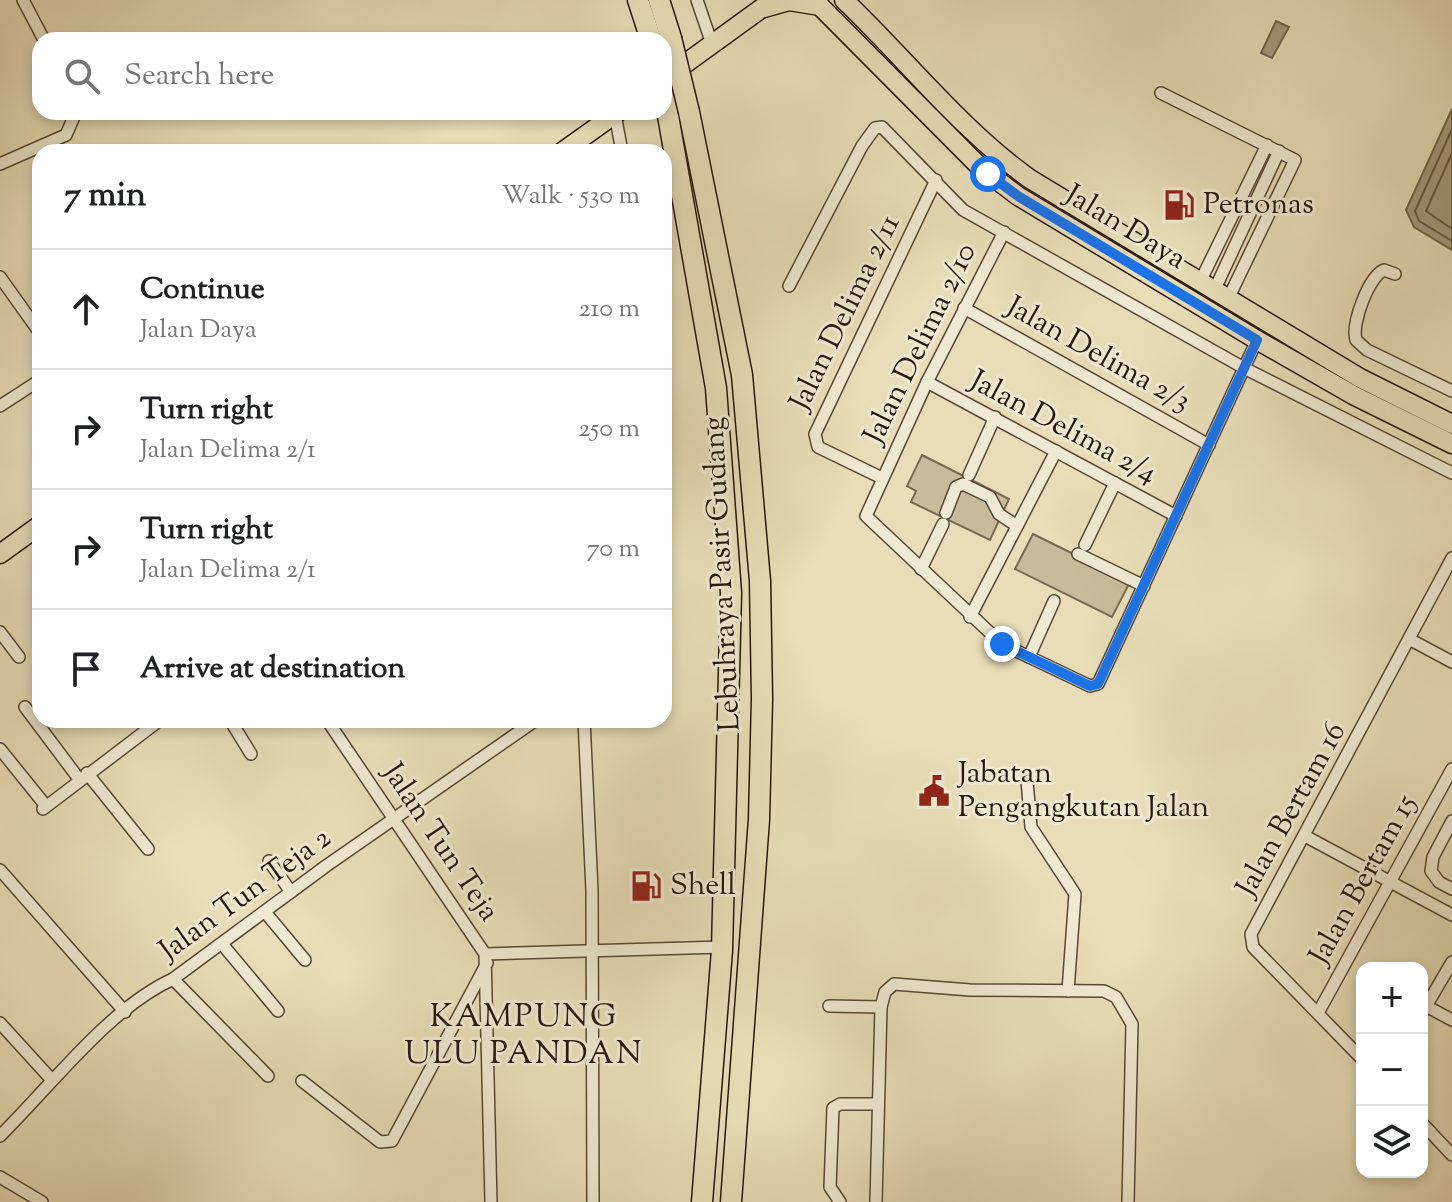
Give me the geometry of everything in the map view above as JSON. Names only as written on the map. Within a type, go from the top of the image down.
[{"type":"highway","name":"Lebuhraya Pasir Gudang","points":[[638,0],[657,32]]},
{"type":"highway","name":"Lebuhraya Pasir Gudang","points":[[659,0],[661,32]]},
{"type":"highway","name":"Lebuhraya Pasir Gudang","points":[[672,85],[742,375],[760,581],[759,819],[731,1202]]},
{"type":"highway","name":"Lebuhraya Pasir Gudang","points":[[672,104],[679,114],[716,388],[731,593],[731,700],[722,947],[702,1202]]},
{"type":"main road","name":"Jalan Daya","points":[[844,0],[1003,160],[1030,179],[1360,378],[1452,424]]},
{"type":"main road","points":[[672,73],[766,5],[789,1],[817,3]]},
{"type":"main road","name":"Jalan Daya","points":[[817,3],[980,167],[1018,196],[1353,395],[1452,444]]},
{"type":"main road","points":[[944,130],[917,97],[917,89],[968,126]]},
{"type":"main road","points":[[573,144],[606,120]]},
{"type":"main road","points":[[0,554],[32,531]]},
{"type":"street","points":[[23,0],[40,32]]},
{"type":"street","points":[[697,0],[712,44]]},
{"type":"street","points":[[1161,93],[1295,160],[1214,291]]},
{"type":"street","points":[[46,144],[66,135],[73,120]]},
{"type":"street","points":[[617,120],[621,144]]},
{"type":"street","points":[[789,286],[862,146],[875,128],[882,127],[963,210],[1244,368],[1452,473]]},
{"type":"street","points":[[1214,291],[1267,145]]},
{"type":"street","points":[[0,164],[32,150]]},
{"type":"street","points":[[1214,291],[1279,151]]},
{"type":"street","name":"Jalan Delima 2/11","points":[[882,478],[818,447],[815,434],[936,180]]},
{"type":"street","name":"Jalan Delima 2/10","points":[[921,569],[866,516],[927,382],[1004,232]]},
{"type":"street","points":[[1395,274],[1384,270],[1375,276],[1354,322],[1355,336],[1361,346],[1452,391]]},
{"type":"street","points":[[0,277],[32,322]]},
{"type":"street","name":"Jalan Delima 2/3","points":[[964,308],[1209,445]]},
{"type":"street","points":[[1017,526],[999,514],[990,497],[961,483],[956,487],[921,569],[1002,644],[1094,687],[1257,340]]},
{"type":"street","name":"Jalan Delima 2/4","points":[[927,382],[1176,516]]},
{"type":"street","points":[[0,406],[32,385]]},
{"type":"street","points":[[969,475],[995,417]]},
{"type":"street","points":[[970,617],[1056,451]]},
{"type":"street","points":[[1115,483],[1082,549],[1144,586]]},
{"type":"street","name":"Jalan Bertam 16","points":[[1356,1053],[1251,941],[1452,558]]},
{"type":"street","points":[[1029,657],[1054,601]]},
{"type":"street","points":[[0,632],[19,657]]},
{"type":"street","points":[[1411,640],[1452,662]]},
{"type":"street","points":[[25,707],[32,715]]},
{"type":"street","points":[[43,728],[148,849]]},
{"type":"street","points":[[0,749],[45,808],[149,728]]},
{"type":"street","points":[[235,728],[251,754]]},
{"type":"street","name":"Jalan Tun Teja","points":[[332,728],[486,958]]},
{"type":"street","name":"Jalan Tun Teja 2","points":[[0,1136],[51,1079],[125,1012],[525,728]]},
{"type":"street","points":[[584,728],[592,951],[593,1202]]},
{"type":"street","name":"Jalan Bertam 15","points":[[1318,1013],[1451,773]]},
{"type":"street","points":[[1027,781],[1031,827],[1075,894],[1068,991]]},
{"type":"street","points":[[1452,821],[1433,857],[1431,871],[1439,882],[1452,889]]},
{"type":"street","points":[[1305,836],[1452,915]]},
{"type":"street","points":[[269,861],[291,892]]},
{"type":"street","points":[[0,870],[125,1012]]},
{"type":"street","points":[[265,912],[305,960]]},
{"type":"street","points":[[222,944],[278,1011]]},
{"type":"street","points":[[486,958],[722,947]]},
{"type":"street","points":[[302,1081],[380,1142],[392,1141],[486,958]]},
{"type":"street","points":[[486,958],[491,1202]]},
{"type":"street","points":[[1428,1003],[1452,962]]},
{"type":"street","points":[[173,979],[268,1076]]},
{"type":"street","points":[[876,1202],[881,1007],[885,992],[894,984],[970,990],[1104,991],[1116,997],[1132,1024],[1128,1202]]},
{"type":"street","points":[[829,1006],[881,1007]]},
{"type":"street","points":[[1428,1011],[1452,1020]]},
{"type":"street","points":[[0,1023],[51,1079]]},
{"type":"street","points":[[840,1202],[830,1187],[833,1108],[840,1104],[878,1104]]},
{"type":"street","points":[[1428,1129],[1452,1155]]},
{"type":"street","points":[[0,1177],[42,1202]]},
{"type":"shaded area","points":[[922,455],[1009,499],[990,540],[911,502],[916,491],[907,486]]},
{"type":"shaded area","points":[[1033,534],[1130,582],[1112,617],[1015,569]]},
{"type":"water","points":[[1276,21],[1289,27],[1272,58],[1261,53]]},
{"type":"water","points":[[1452,109],[1452,250],[1414,227],[1406,210]]},
{"type":"place","name":"Petronas","points":[[1179,205]]},
{"type":"place","name":"Jabatan Pengangkutan Jalan","points":[[934,791]]},
{"type":"place","name":"Shell","points":[[646,886]]},
{"type":"district","name":"KAMPUNG ULU PANDAN","points":[[524,1036]]},
{"type":"route","points":[[988,174],[1018,196],[1257,340],[1098,684],[1090,686],[1002,644]]}]
